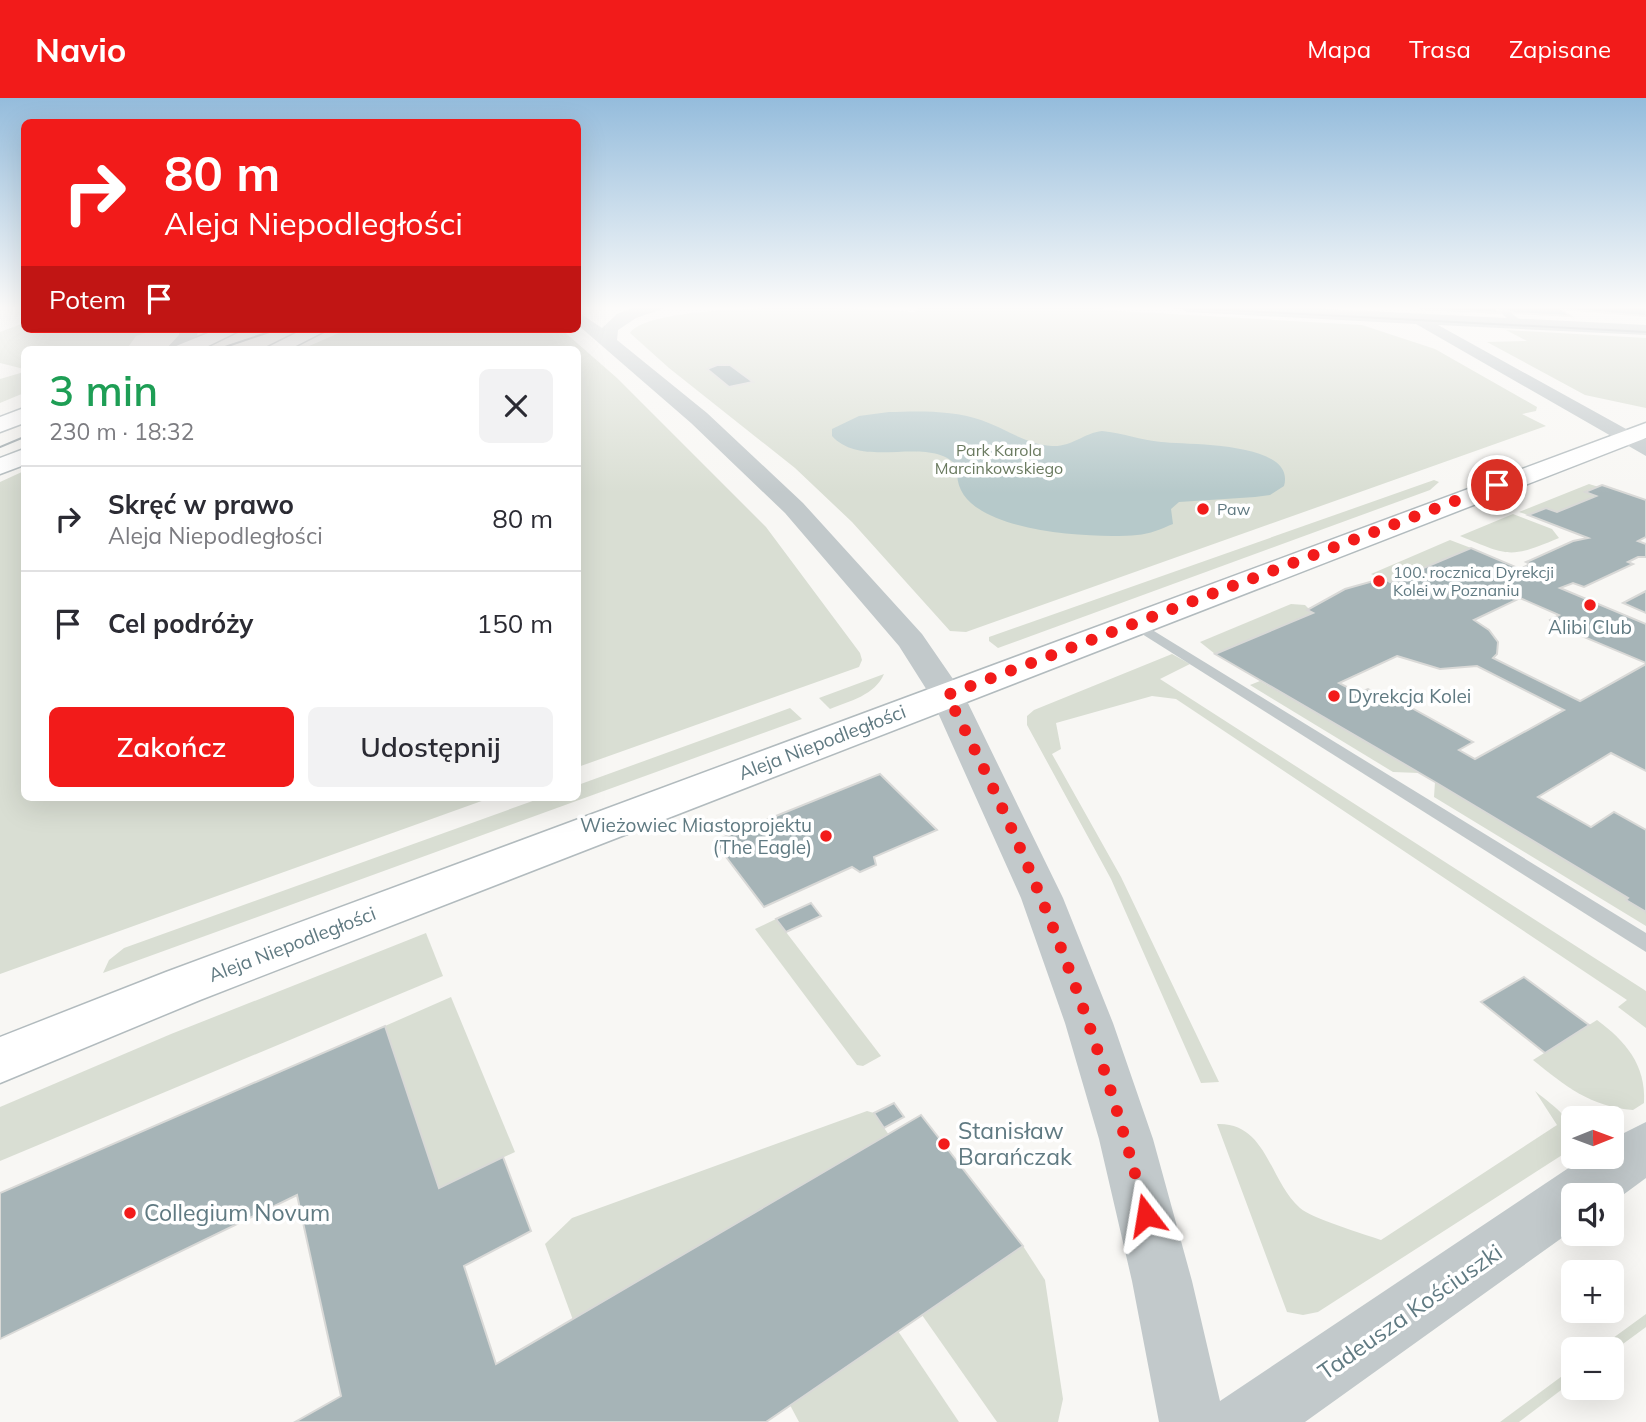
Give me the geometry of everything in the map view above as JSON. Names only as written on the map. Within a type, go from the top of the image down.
[{"type":"street","points":[[640,369],[699,418],[803,517],[911,641],[947,695],[1042,898],[1089,1023],[1130,1152],[1163,1281],[1192,1422]]},
{"type":"street","points":[[1508,369],[1640,439]]},
{"type":"street","points":[[0,419],[21,414]]},
{"type":"street","points":[[0,425],[21,414]]},
{"type":"street","name":"Aleja Niepodległości","points":[[0,1060],[208,976],[947,695],[1640,439]]},
{"type":"street","points":[[0,467],[21,457]]},
{"type":"street","name":"Tadeusza Kościuszki","points":[[1594,1183],[1646,1147]]},
{"type":"street","name":"Tadeusza Kościuszki","points":[[1245,1422],[1316,1378],[1561,1206]]},
{"type":"lane","points":[[1136,624],[1646,944]]},
{"type":"green space","points":[[581,369],[606,369],[766,527],[860,653],[862,660],[859,667],[581,766]]},
{"type":"green space","name":"Park Karola Marcinkowskiego","points":[[670,369],[1470,369],[1537,407],[1536,411],[1522,414],[1546,426],[966,632],[950,631],[852,522],[795,468]]},
{"type":"green space","points":[[1537,369],[1646,369],[1646,408],[1585,395]]},
{"type":"green space","points":[[21,373],[21,394],[0,403],[0,379]]},
{"type":"green space","points":[[21,472],[21,801],[482,801],[0,974],[0,482]]},
{"type":"green space","points":[[1434,480],[1439,482],[1430,490],[998,648],[989,641],[989,637]]},
{"type":"green space","points":[[1589,484],[1599,487],[1596,496],[1557,512],[1546,508],[1528,515],[1519,512]]},
{"type":"green space","points":[[1513,514],[1552,529],[1559,538],[1519,552],[1509,552],[1489,548],[1460,536]]},
{"type":"green space","points":[[1450,540],[1471,548],[1390,582],[1371,574]]},
{"type":"green space","points":[[1291,604],[1305,605],[1313,613],[1215,654],[1200,642]]},
{"type":"green space","points":[[1172,654],[1190,664],[1160,679],[1646,991],[1646,1028],[1618,1007],[1627,1000],[1176,699],[1152,696],[1056,723],[1061,749],[1052,754],[1121,877],[1219,1082],[1201,1083],[1111,879],[1027,725],[1027,716],[1034,710]]},
{"type":"green space","points":[[884,674],[868,692],[830,709],[819,698]]},
{"type":"green space","points":[[1260,681],[1419,773],[1393,772],[1250,685]]},
{"type":"green space","points":[[790,708],[802,719],[581,799],[581,784]]},
{"type":"green space","points":[[1435,782],[1628,898],[1626,900],[1646,912],[1646,926],[1434,797]]},
{"type":"green space","points":[[533,801],[576,801],[103,973],[109,960],[124,948]]},
{"type":"green space","points":[[776,919],[881,1056],[863,1066],[857,1065],[755,929]]},
{"type":"green space","points":[[426,933],[443,976],[0,1161],[0,1107],[171,1034]]},
{"type":"green space","points":[[451,997],[515,1152],[439,1188],[385,1026]]},
{"type":"green space","points":[[1597,1020],[1625,1045],[1632,1055],[1644,1089],[1644,1103],[1633,1110],[1591,1100],[1533,1060]]},
{"type":"green space","points":[[1535,1091],[1561,1113],[1561,1156],[1318,1312],[1303,1315],[1287,1312],[1217,1124],[1234,1126],[1247,1132],[1266,1155],[1281,1183],[1300,1208],[1326,1221],[1381,1240],[1557,1125]]},
{"type":"green space","points":[[867,1111],[874,1113],[889,1135],[573,1320],[545,1244],[572,1218]]},
{"type":"green space","points":[[1023,1246],[1045,1280],[1063,1399],[1058,1422],[997,1422],[922,1315]]},
{"type":"green space","points":[[1646,1314],[1646,1327],[1624,1343],[1624,1337],[1614,1337]]},
{"type":"green space","points":[[898,1331],[959,1422],[799,1422],[790,1405]]},
{"type":"green space","points":[[1561,1377],[1561,1390],[1519,1422],[1500,1422]]},
{"type":"shaded area","points":[[889,412],[959,414],[990,423],[1042,445],[1059,446],[1102,431],[1161,442],[1237,448],[1274,461],[1283,471],[1284,486],[1270,495],[1179,502],[1171,509],[1173,524],[1142,534],[1116,536],[1058,533],[998,519],[975,506],[960,489],[958,467],[946,457],[914,451],[861,451],[845,446],[832,436],[832,429],[859,416]]},
{"type":"building","points":[[707,369],[735,369],[753,382],[729,387]]},
{"type":"building","name":"Dyrekcja Kolei","points":[[1602,485],[1646,500],[1646,537],[1638,541],[1646,544],[1646,557],[1638,557],[1628,562],[1633,564],[1584,587],[1573,583],[1560,588],[1646,624],[1646,663],[1553,624],[1550,620],[1559,615],[1520,598],[1474,620],[1489,630],[1498,642],[1497,654],[1493,658],[1580,701],[1646,664],[1646,771],[1611,753],[1538,797],[1591,827],[1614,812],[1646,830],[1646,912],[1626,900],[1628,898],[1435,782],[1215,654],[1313,613],[1307,610],[1345,589],[1384,578],[1390,582],[1471,548],[1520,569],[1530,564],[1526,562],[1573,541],[1588,538],[1528,515],[1546,508],[1557,512],[1596,496],[1585,492]],"holes":[[[1397,656],[1440,669],[1477,666],[1564,710],[1475,759],[1459,750],[1473,742],[1399,701],[1387,699],[1368,689],[1358,693],[1339,683]]]},
{"type":"building","points":[[1646,591],[1646,613],[1623,603]]},
{"type":"building","name":"Wieżowiec Miastoprojektu (The Eagle)","points":[[880,774],[937,830],[874,857],[876,865],[860,872],[852,867],[764,907],[714,841]]},
{"type":"building","points":[[811,903],[821,916],[786,932],[776,919]]},
{"type":"building","points":[[1524,977],[1589,1025],[1545,1053],[1481,1002]]},
{"type":"building","name":"Collegium Novum","points":[[385,1026],[439,1188],[503,1157],[531,1231],[464,1266],[496,1364],[921,1115],[1023,1246],[766,1422],[295,1422],[341,1396],[297,1195],[0,1339],[0,1193]]},
{"type":"building","points":[[894,1103],[904,1117],[884,1128],[874,1113]]},
{"type":"tram line","points":[[0,447],[21,438]]},
{"type":"place","name":"Paw","points":[[1203,509]]},
{"type":"place","name":"100. rocznica Dyrekcji Kolei w Poznaniu","points":[[1379,581]]},
{"type":"place","name":"Alibi Club","points":[[1590,605]]},
{"type":"place","name":"Dyrekcja Kolei","points":[[1334,696]]},
{"type":"place","name":"Wieżowiec Miastoprojektu (The Eagle)","points":[[826,836]]},
{"type":"place","name":"Stanisław Barańczak","points":[[944,1144]]},
{"type":"place","name":"Collegium Novum","points":[[130,1213]]},
{"type":"route","points":[[1146,1215],[1126,1139],[1089,1023],[1042,898],[971,741],[947,695],[1497,485]]}]
